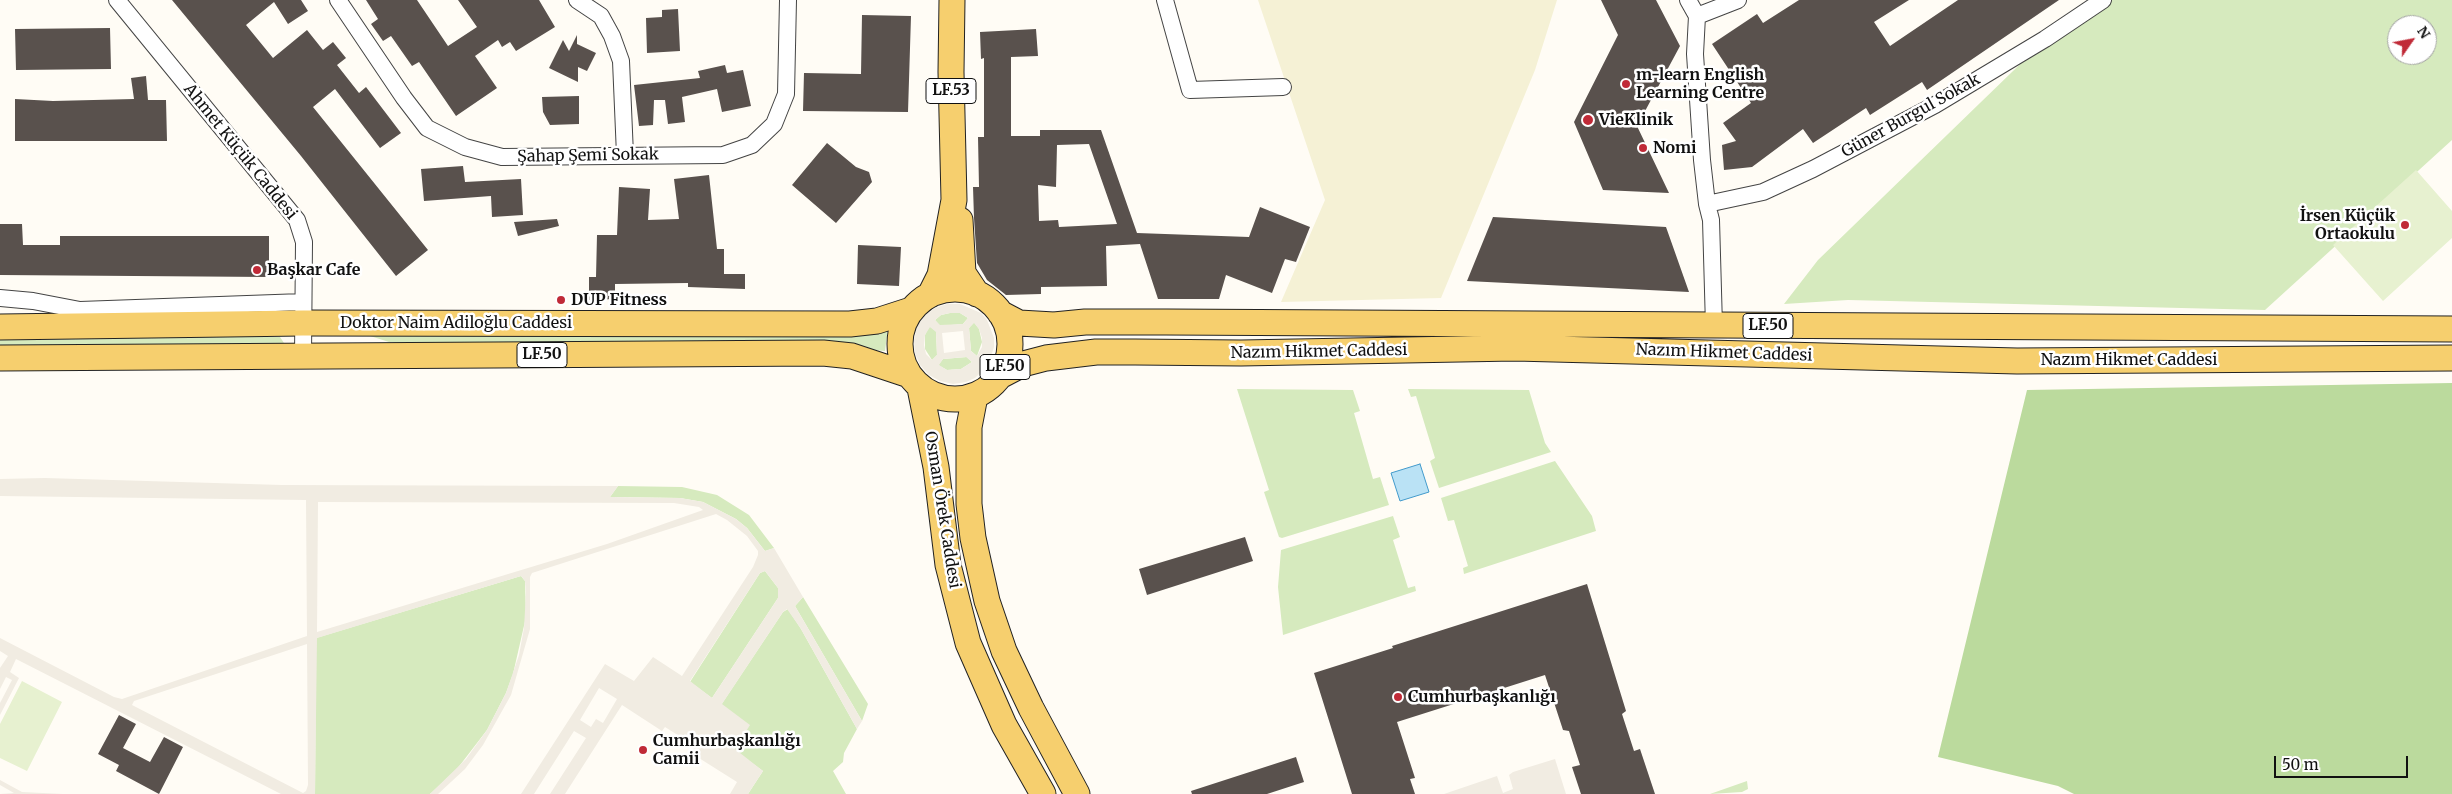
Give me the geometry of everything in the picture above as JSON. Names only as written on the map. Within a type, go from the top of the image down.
[{"type":"main road","name":"LF.53","points":[[930,295],[940,275],[951,218],[954,183],[951,72],[952,0]]},
{"type":"main road","name":"LF.53","points":[[954,183],[960,217],[963,272],[977,294]]},
{"type":"main road","name":"LF.50","points":[[954,289],[977,294],[990,302],[1000,313],[1006,324],[1009,344],[1006,364],[1000,376],[989,388],[975,396],[961,400],[946,399],[933,395],[914,382],[902,363],[900,335],[904,322],[911,310],[930,295],[954,289]]},
{"type":"main road","name":"Doktor Naim Adiloğlu Caddesi","points":[[0,327],[303,312],[850,324],[877,321],[911,310]]},
{"type":"main road","name":"Nazım Hikmet Caddesi","points":[[1000,313],[1019,323],[1054,325],[1085,322],[2452,328]]},
{"type":"main road","name":"Nazım Hikmet Caddesi","points":[[1000,376],[1023,364],[1046,358],[1096,352],[1241,354],[1525,348],[1942,360],[2452,358]]},
{"type":"main road","name":"Doktor Naim Adiloğlu Caddesi","points":[[0,358],[823,353],[852,356],[914,382]]},
{"type":"main road","name":"Osman Örek Caddesi","points":[[914,382],[936,467],[948,564],[968,643],[1004,725],[1042,794]]},
{"type":"main road","name":"Osman Örek Caddesi","points":[[975,396],[969,427],[969,504],[973,538],[987,601],[1004,651],[1023,692],[1078,794]]},
{"type":"street","name":"Ahmet Küçük Caddesi","points":[[117,0],[297,220],[304,242],[303,356]]},
{"type":"street","name":"Şahap Şemi Sokak","points":[[338,0],[404,98],[428,128],[465,147],[502,157],[723,154],[752,145],[774,124],[786,94],[788,0]]},
{"type":"street","points":[[577,0],[601,16],[612,36],[621,60],[625,156]]},
{"type":"street","points":[[1165,0],[1190,90],[1283,87]]},
{"type":"street","points":[[1688,0],[1697,16],[1695,54],[1707,204],[1711,220],[1714,326]]},
{"type":"street","points":[[1697,16],[1738,0]]},
{"type":"street","name":"Güner Burgul Sokak","points":[[1707,204],[1763,192],[1813,169],[1935,105],[2045,40],[2103,0]]},
{"type":"street","points":[[0,298],[33,301],[80,310],[303,312]]},
{"type":"shaded area","points":[[1258,0],[1557,0],[1535,70],[1441,298],[1281,302],[1325,200]]},
{"type":"shaded area","points":[[947,304],[960,304],[981,313],[987,320],[994,338],[994,347],[988,365],[975,378],[953,384],[940,381],[929,375],[920,365],[915,353],[914,340],[917,327],[924,316],[935,308]],"holes":[[[960,313],[968,318],[963,324],[940,325],[935,320],[941,315]],[[974,323],[979,329],[982,338],[982,347],[977,356],[971,351],[969,328]],[[930,327],[936,332],[937,355],[932,360],[926,354],[924,345],[925,335]],[[963,331],[965,350],[944,353],[942,333]],[[966,357],[972,362],[961,369],[947,370],[939,365],[943,359]]]},
{"type":"shaded area","points":[[45,478],[282,485],[618,486],[610,497],[680,498],[703,502],[736,519],[747,528],[765,551],[774,548],[803,597],[795,606],[862,721],[857,729],[801,629],[787,609],[783,612],[722,704],[750,725],[735,749],[763,771],[748,794],[730,794],[737,782],[691,753],[695,746],[665,727],[662,731],[622,705],[565,794],[550,794],[586,738],[574,731],[534,794],[521,794],[605,664],[634,681],[653,657],[682,676],[753,567],[758,555],[758,551],[747,536],[716,514],[532,573],[530,577],[530,629],[511,695],[483,745],[465,769],[438,794],[430,794],[466,759],[487,730],[506,693],[519,655],[524,628],[525,581],[521,576],[317,638],[315,794],[281,794],[16,659],[10,672],[19,678],[0,715],[0,703],[12,680],[6,677],[0,689],[0,668],[8,656],[0,651],[0,638],[114,697],[122,699],[307,636],[306,500],[0,496],[0,479]],"holes":[[[318,502],[674,503],[699,507],[703,510],[607,544],[317,632]],[[765,571],[778,588],[778,598],[712,698],[690,681],[760,573]],[[307,644],[308,785],[306,791],[303,793],[132,705],[134,701]],[[599,688],[617,699],[603,723],[596,719],[591,727],[580,720]]]},
{"type":"shaded area","points":[[1555,759],[1566,794],[1444,794],[1497,776],[1503,793],[1513,789],[1509,775],[1513,772]]},
{"type":"shaded area","points":[[0,780],[22,792],[63,794],[0,794],[14,793],[0,785]]},
{"type":"green space","points":[[2111,0],[2452,0],[2452,140],[2265,310],[1848,300],[1784,304],[1818,260],[2045,40]]},
{"type":"green space","points":[[2416,170],[2452,211],[2452,238],[2383,301],[2333,245]]},
{"type":"green space","points":[[960,313],[968,318],[963,324],[940,326],[935,320],[941,315]]},
{"type":"green space","points":[[974,322],[979,329],[982,342],[977,356],[971,351],[969,328]]},
{"type":"green space","points":[[929,326],[936,331],[937,355],[932,360],[925,349],[925,335]]},
{"type":"green space","points":[[888,327],[885,351],[816,346],[408,344],[389,342],[367,335]]},
{"type":"green space","points":[[0,337],[280,337],[284,343],[281,346],[0,349]]},
{"type":"green space","points":[[967,357],[972,362],[961,369],[947,370],[938,365],[943,359]]},
{"type":"green space","points":[[2452,383],[2452,794],[2074,794],[2058,786],[1938,757],[2027,390]]},
{"type":"green space","points":[[1237,389],[1353,390],[1360,411],[1354,413],[1373,479],[1380,477],[1389,505],[1282,538],[1279,537],[1264,492],[1269,490]]},
{"type":"green space","points":[[1408,389],[1529,390],[1545,443],[1551,452],[1439,488],[1430,461],[1435,458],[1416,396],[1411,397]]},
{"type":"green space","points":[[1555,461],[1592,516],[1596,531],[1464,574],[1463,568],[1468,566],[1454,520],[1448,521],[1441,498]]},
{"type":"green space","points":[[618,486],[682,487],[717,495],[749,515],[774,548],[765,551],[747,528],[736,519],[703,502],[680,498],[610,497]]},
{"type":"green space","points":[[1393,516],[1400,537],[1393,540],[1408,588],[1415,586],[1416,591],[1283,635],[1278,587],[1281,550]]},
{"type":"green space","points":[[765,571],[778,588],[778,598],[712,698],[690,682],[760,573]]},
{"type":"green space","points":[[521,576],[525,581],[526,617],[513,674],[506,693],[487,730],[457,769],[430,794],[315,794],[316,638]]},
{"type":"green space","points":[[803,597],[868,704],[862,721],[795,606]]},
{"type":"green space","points":[[788,609],[857,729],[844,753],[843,762],[833,771],[846,794],[748,794],[763,771],[734,750],[721,705],[783,612]]},
{"type":"green space","points":[[22,681],[62,702],[27,771],[0,758],[0,724]]},
{"type":"green space","points":[[1747,781],[1748,789],[1742,792],[1710,794]]},
{"type":"water","points":[[1420,464],[1429,492],[1400,501],[1391,473]]},
{"type":"building","points":[[172,0],[301,0],[308,11],[288,24],[274,2],[246,25],[273,58],[307,30],[323,50],[333,42],[346,58],[337,65],[359,93],[366,87],[401,133],[380,148],[335,89],[313,107],[428,250],[396,276],[301,156]]},
{"type":"building","points":[[366,0],[417,0],[448,46],[477,27],[458,0],[539,0],[555,27],[516,51],[510,42],[502,47],[498,40],[475,56],[497,88],[456,116],[419,62],[412,66],[391,36],[383,41],[371,24],[378,19]]},
{"type":"building","name":"m-learn English Learning Centre","points":[[1601,0],[1656,0],[1680,46],[1637,126],[1669,193],[1603,190],[1574,122],[1618,35]]},
{"type":"building","points":[[1799,0],[1909,0],[1874,22],[1890,46],[1958,0],[2059,0],[1927,90],[1922,82],[1870,115],[1866,108],[1813,143],[1803,129],[1752,167],[1724,170],[1722,145],[1736,141],[1723,123],[1751,103],[1712,44],[1757,14],[1763,23]]},
{"type":"building","points":[[678,9],[680,51],[647,53],[646,18],[662,17],[662,10]]},
{"type":"building","points":[[862,15],[911,16],[908,112],[803,111],[804,73],[861,74]]},
{"type":"building","points":[[110,28],[111,69],[16,70],[15,29]]},
{"type":"building","points":[[1036,29],[1038,56],[1011,57],[1011,136],[1040,136],[1040,130],[1101,130],[1137,233],[1249,237],[1260,207],[1310,227],[1296,262],[1285,259],[1272,293],[1226,275],[1219,299],[1158,299],[1140,244],[1106,246],[1107,286],[1041,287],[1041,294],[1006,295],[987,280],[977,263],[973,187],[979,187],[978,137],[984,137],[984,58],[981,59],[980,32]],"holes":[[[1089,144],[1117,224],[1059,227],[1058,220],[1039,221],[1038,185],[1056,187],[1057,145]]]},
{"type":"building","points":[[577,35],[577,44],[596,53],[587,71],[578,67],[578,82],[549,68],[563,40],[569,51]]},
{"type":"building","points":[[725,65],[727,73],[743,70],[751,106],[722,112],[717,89],[682,97],[685,122],[668,124],[665,100],[654,100],[653,125],[639,126],[634,85],[700,78],[698,71]]},
{"type":"building","points":[[146,76],[148,100],[166,100],[167,141],[15,141],[15,99],[53,101],[134,99],[131,78]]},
{"type":"building","points":[[579,96],[579,124],[550,125],[543,112],[542,97]]},
{"type":"building","points":[[827,143],[856,167],[869,172],[872,182],[836,223],[792,185]]},
{"type":"building","points":[[463,166],[465,182],[521,179],[523,215],[492,217],[491,196],[424,201],[421,169]]},
{"type":"building","points":[[709,175],[717,249],[724,249],[724,274],[745,274],[745,289],[688,287],[688,283],[615,284],[615,299],[589,300],[589,277],[596,277],[597,235],[617,235],[619,187],[650,189],[648,220],[679,219],[674,179]]},
{"type":"building","points":[[1493,217],[1666,227],[1689,292],[1467,281]]},
{"type":"building","points":[[557,219],[559,226],[518,236],[514,222]]},
{"type":"building","points":[[0,224],[22,224],[23,245],[60,245],[60,236],[269,236],[269,277],[0,275]]},
{"type":"building","points":[[858,245],[901,247],[899,286],[857,284]]},
{"type":"building","points":[[1245,537],[1253,561],[1147,595],[1139,569]]},
{"type":"building","name":"Cumhurbaşkanlığı","points":[[1587,584],[1626,711],[1622,714],[1634,751],[1640,749],[1655,794],[1581,794],[1572,767],[1580,765],[1569,731],[1563,730],[1545,675],[1397,722],[1415,778],[1410,779],[1415,794],[1352,794],[1314,673]]},
{"type":"building","points":[[119,715],[136,724],[123,748],[150,762],[164,737],[183,747],[159,794],[116,771],[119,765],[98,754]]},
{"type":"building","points":[[1296,757],[1304,782],[1267,794],[1192,794],[1191,791]]},
{"type":"place","name":"m-learn English Learning Centre","points":[[1626,84]]},
{"type":"place","name":"VieKlinik","points":[[1588,120]]},
{"type":"place","name":"Nomi","points":[[1643,148]]},
{"type":"place","name":"İrsen Küçük Ortaokulu","points":[[2405,225]]},
{"type":"place","name":"Başkar Cafe","points":[[257,270]]},
{"type":"place","name":"DUP Fitness","points":[[561,300]]},
{"type":"place","name":"Cumhurbaşkanlığı","points":[[1398,697]]},
{"type":"place","name":"Cumhurbaşkanlığı Camii","points":[[643,750]]}]
